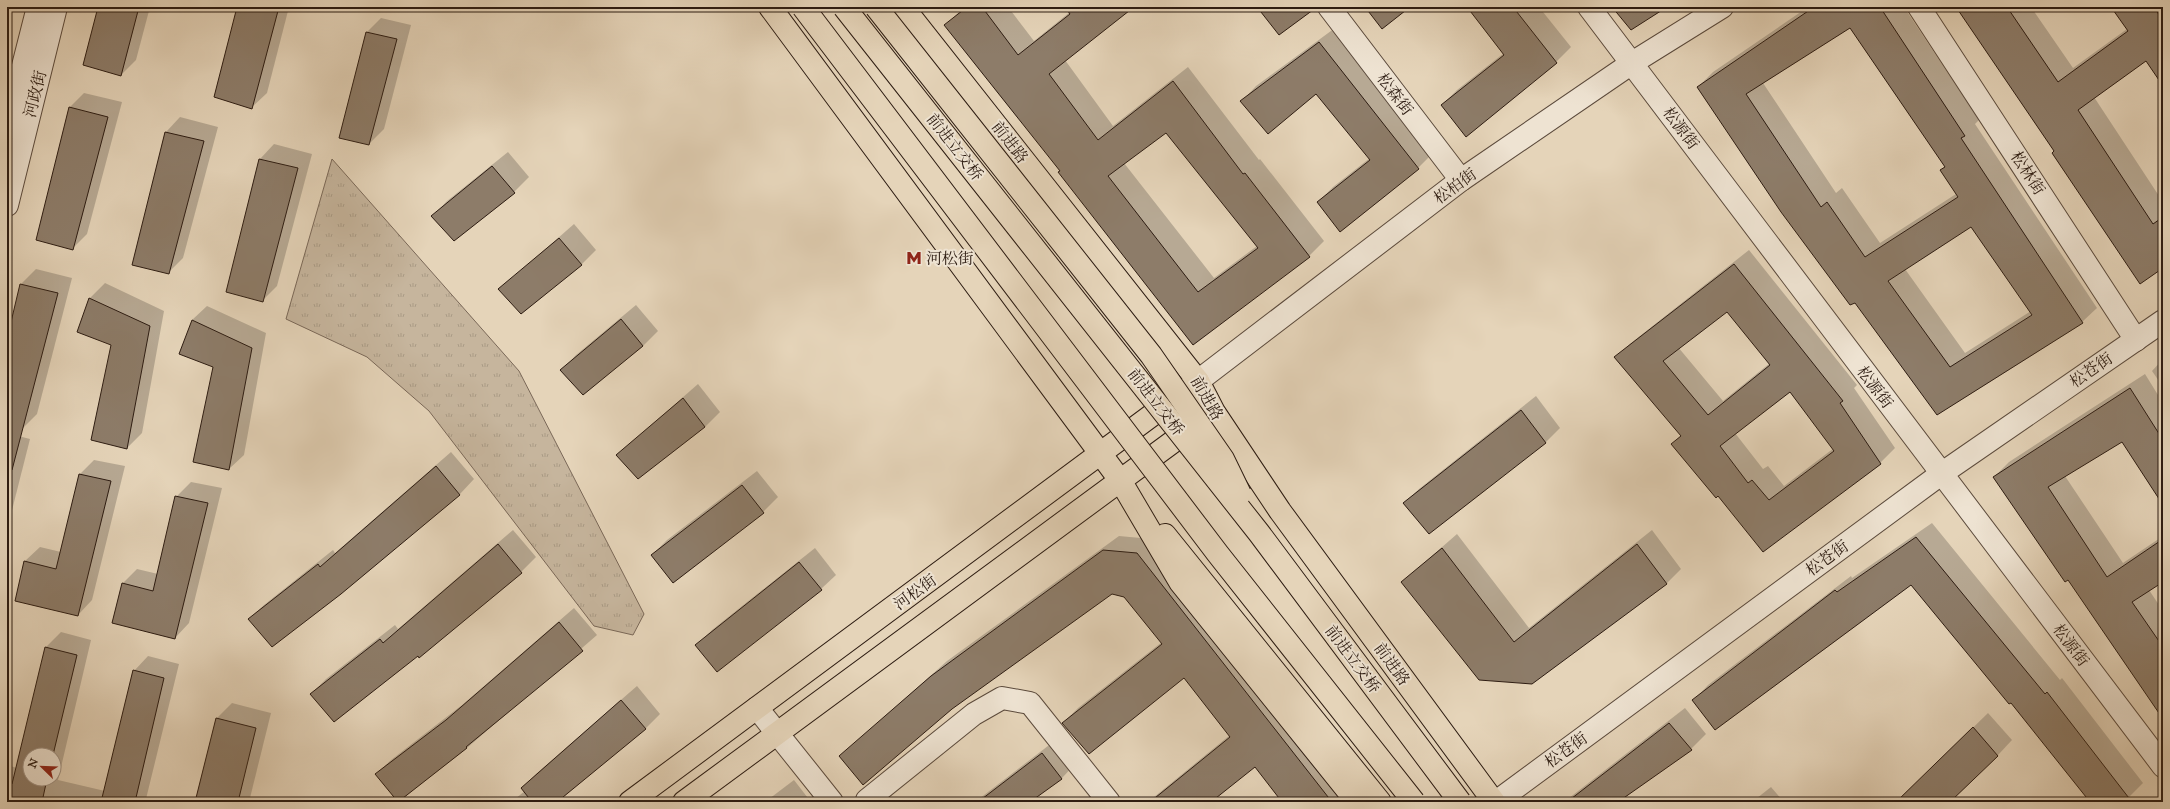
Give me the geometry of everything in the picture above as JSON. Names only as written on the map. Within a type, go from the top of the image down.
[{"type":"main road","points":[[770,7],[1120,480],[1380,802]]},
{"type":"main road","points":[[803,7],[1218,554],[1414,802]]},
{"type":"main road","name":"前进立交桥","points":[[844,7],[1259,533],[1460,802]]},
{"type":"main road","points":[[876,7],[1151,355],[1223,459],[1259,533]]},
{"type":"main road","name":"前进路","points":[[903,7],[1198,381],[1214,412],[1280,511],[1495,802]]},
{"type":"main road","name":"河松街","points":[[630,802],[1101,455],[1198,381]]},
{"type":"main road","name":"河松街","points":[[684,802],[1214,412]]},
{"type":"main road","points":[[1120,480],[1180,582],[1357,802]]},
{"type":"street","name":"河政街","points":[[7,129],[38,7]]},
{"type":"street","name":"河政街","points":[[7,205],[56,7]]},
{"type":"street","name":"松森街","points":[[1329,7],[1461,180]]},
{"type":"street","name":"松源街","points":[[1589,7],[2163,766]]},
{"type":"street","name":"松柏街","points":[[1198,381],[1461,180],[1632,63],[1722,7]]},
{"type":"street","name":"松林街","points":[[1919,7],[2136,340]]},
{"type":"street","name":"松苍街","points":[[1495,802],[1941,474],[2163,321]]},
{"type":"street","points":[[862,801],[974,714],[1002,698],[1030,703],[1109,802]]},
{"type":"street","points":[[757,708],[832,802]]},
{"type":"green space","points":[[332,159],[519,371],[644,614],[633,635],[594,626],[429,411],[367,357],[286,319]]},
{"type":"building","points":[[98,7],[139,7],[121,76],[83,65]]},
{"type":"building","points":[[237,7],[279,7],[252,109],[214,97]]},
{"type":"building","points":[[967,7],[982,7],[1018,55],[1070,14],[1065,7],[1134,7],[1049,74],[1098,140],[1173,81],[1243,174],[1245,173],[1310,257],[1193,345],[1058,172],[1060,171],[944,25]],"holes":[[[1166,133],[1258,248],[1198,292],[1108,176]]]},
{"type":"building","points":[[1257,7],[1317,7],[1279,35]]},
{"type":"building","points":[[1365,7],[1410,7],[1382,29]]},
{"type":"building","points":[[1467,7],[1513,7],[1557,63],[1466,137],[1441,105],[1504,55]]},
{"type":"building","points":[[1612,7],[1667,7],[1631,30]]},
{"type":"building","points":[[1814,7],[1880,7],[1965,136],[1961,138],[2083,323],[1937,415],[1855,303],[1850,305],[1781,212],[1697,87]],"holes":[[[1850,28],[1945,167],[1940,170],[1958,197],[1865,257],[1827,202],[1821,207],[1746,94]],[[1971,227],[2032,315],[1950,367],[1888,281]]]},
{"type":"building","points":[[1956,7],[2007,7],[2058,82],[2128,31],[2111,7],[2154,7],[2163,21],[2163,86],[2146,61],[2078,110],[2153,224],[2163,217],[2163,268],[2140,284],[2052,153],[2054,151]]},
{"type":"building","points":[[366,32],[397,39],[369,145],[339,138]]},
{"type":"building","points":[[1319,42],[1419,169],[1340,232],[1317,202],[1370,160],[1316,94],[1268,134],[1240,101]]},
{"type":"building","points":[[69,107],[108,117],[73,250],[36,240]]},
{"type":"building","points":[[165,132],[204,141],[169,274],[132,265]]},
{"type":"building","points":[[259,159],[298,168],[263,302],[226,292]]},
{"type":"building","points":[[492,166],[515,193],[454,241],[431,216]]},
{"type":"building","points":[[559,238],[582,265],[521,314],[498,289]]},
{"type":"building","points":[[1734,264],[1843,401],[1840,403],[1881,464],[1763,552],[1718,496],[1716,498],[1671,444],[1681,436],[1614,357]],"holes":[[[1727,312],[1770,365],[1708,415],[1663,361]],[[1790,392],[1834,451],[1769,500],[1752,480],[1748,483],[1720,446]]]},
{"type":"building","points":[[20,284],[58,293],[12,470],[7,470],[7,339]]},
{"type":"building","points":[[89,298],[150,326],[127,449],[91,440],[111,345],[77,332]]},
{"type":"building","points":[[621,319],[643,346],[583,395],[560,370]]},
{"type":"building","points":[[192,320],[252,348],[229,470],[193,462],[213,367],[179,354]]},
{"type":"building","points":[[2130,388],[2163,440],[2163,505],[2122,442],[2048,487],[2107,577],[2163,539],[2163,582],[2132,602],[2163,647],[2163,719],[2068,580],[2065,582],[1993,477]]},
{"type":"building","points":[[683,398],[705,427],[638,479],[616,455]]},
{"type":"building","points":[[1521,410],[1546,443],[1429,534],[1403,503]]},
{"type":"building","points":[[436,466],[460,495],[341,594],[272,647],[248,619],[318,564],[320,567]]},
{"type":"building","points":[[79,474],[111,481],[78,616],[15,601],[24,561],[56,569]]},
{"type":"building","points":[[742,485],[764,513],[673,583],[651,555]]},
{"type":"building","points":[[175,496],[208,503],[175,639],[112,623],[122,583],[153,591]]},
{"type":"building","points":[[1916,537],[2045,694],[2047,692],[2132,802],[2090,802],[2011,703],[2009,704],[1911,585],[1715,730],[1692,700],[1835,590],[1837,592]]},
{"type":"building","points":[[498,544],[522,573],[419,658],[418,656],[334,722],[310,694],[380,639],[383,643]]},
{"type":"building","points":[[1637,544],[1667,584],[1532,684],[1479,680],[1401,582],[1442,548],[1514,642]]},
{"type":"building","points":[[1103,550],[1137,553],[1332,802],[1282,802],[1255,767],[1211,802],[1150,802],[1230,737],[1184,678],[1089,754],[1062,723],[1162,644],[1124,597],[1112,594],[952,709],[863,785],[839,756],[931,676]]},
{"type":"building","points":[[799,562],[822,590],[717,672],[695,645]]},
{"type":"building","points":[[559,622],[583,651],[466,747],[467,748],[398,802],[375,774],[446,720]]},
{"type":"building","points":[[45,647],[77,655],[55,747],[22,747],[22,787],[45,787],[42,802],[7,802],[7,783],[12,784]]},
{"type":"building","points":[[133,670],[164,678],[135,802],[101,802]]},
{"type":"building","points":[[621,700],[646,729],[557,802],[532,802],[521,788]]},
{"type":"building","points":[[216,718],[256,728],[238,802],[195,802]]},
{"type":"building","points":[[1669,723],[1692,750],[1618,802],[1567,802]]},
{"type":"building","points":[[1973,727],[1998,756],[1950,802],[1896,802]]},
{"type":"building","points":[[1042,753],[1062,779],[1030,802],[978,802]]},
{"type":"place","name":"河松街","points":[[914,258]]}]
